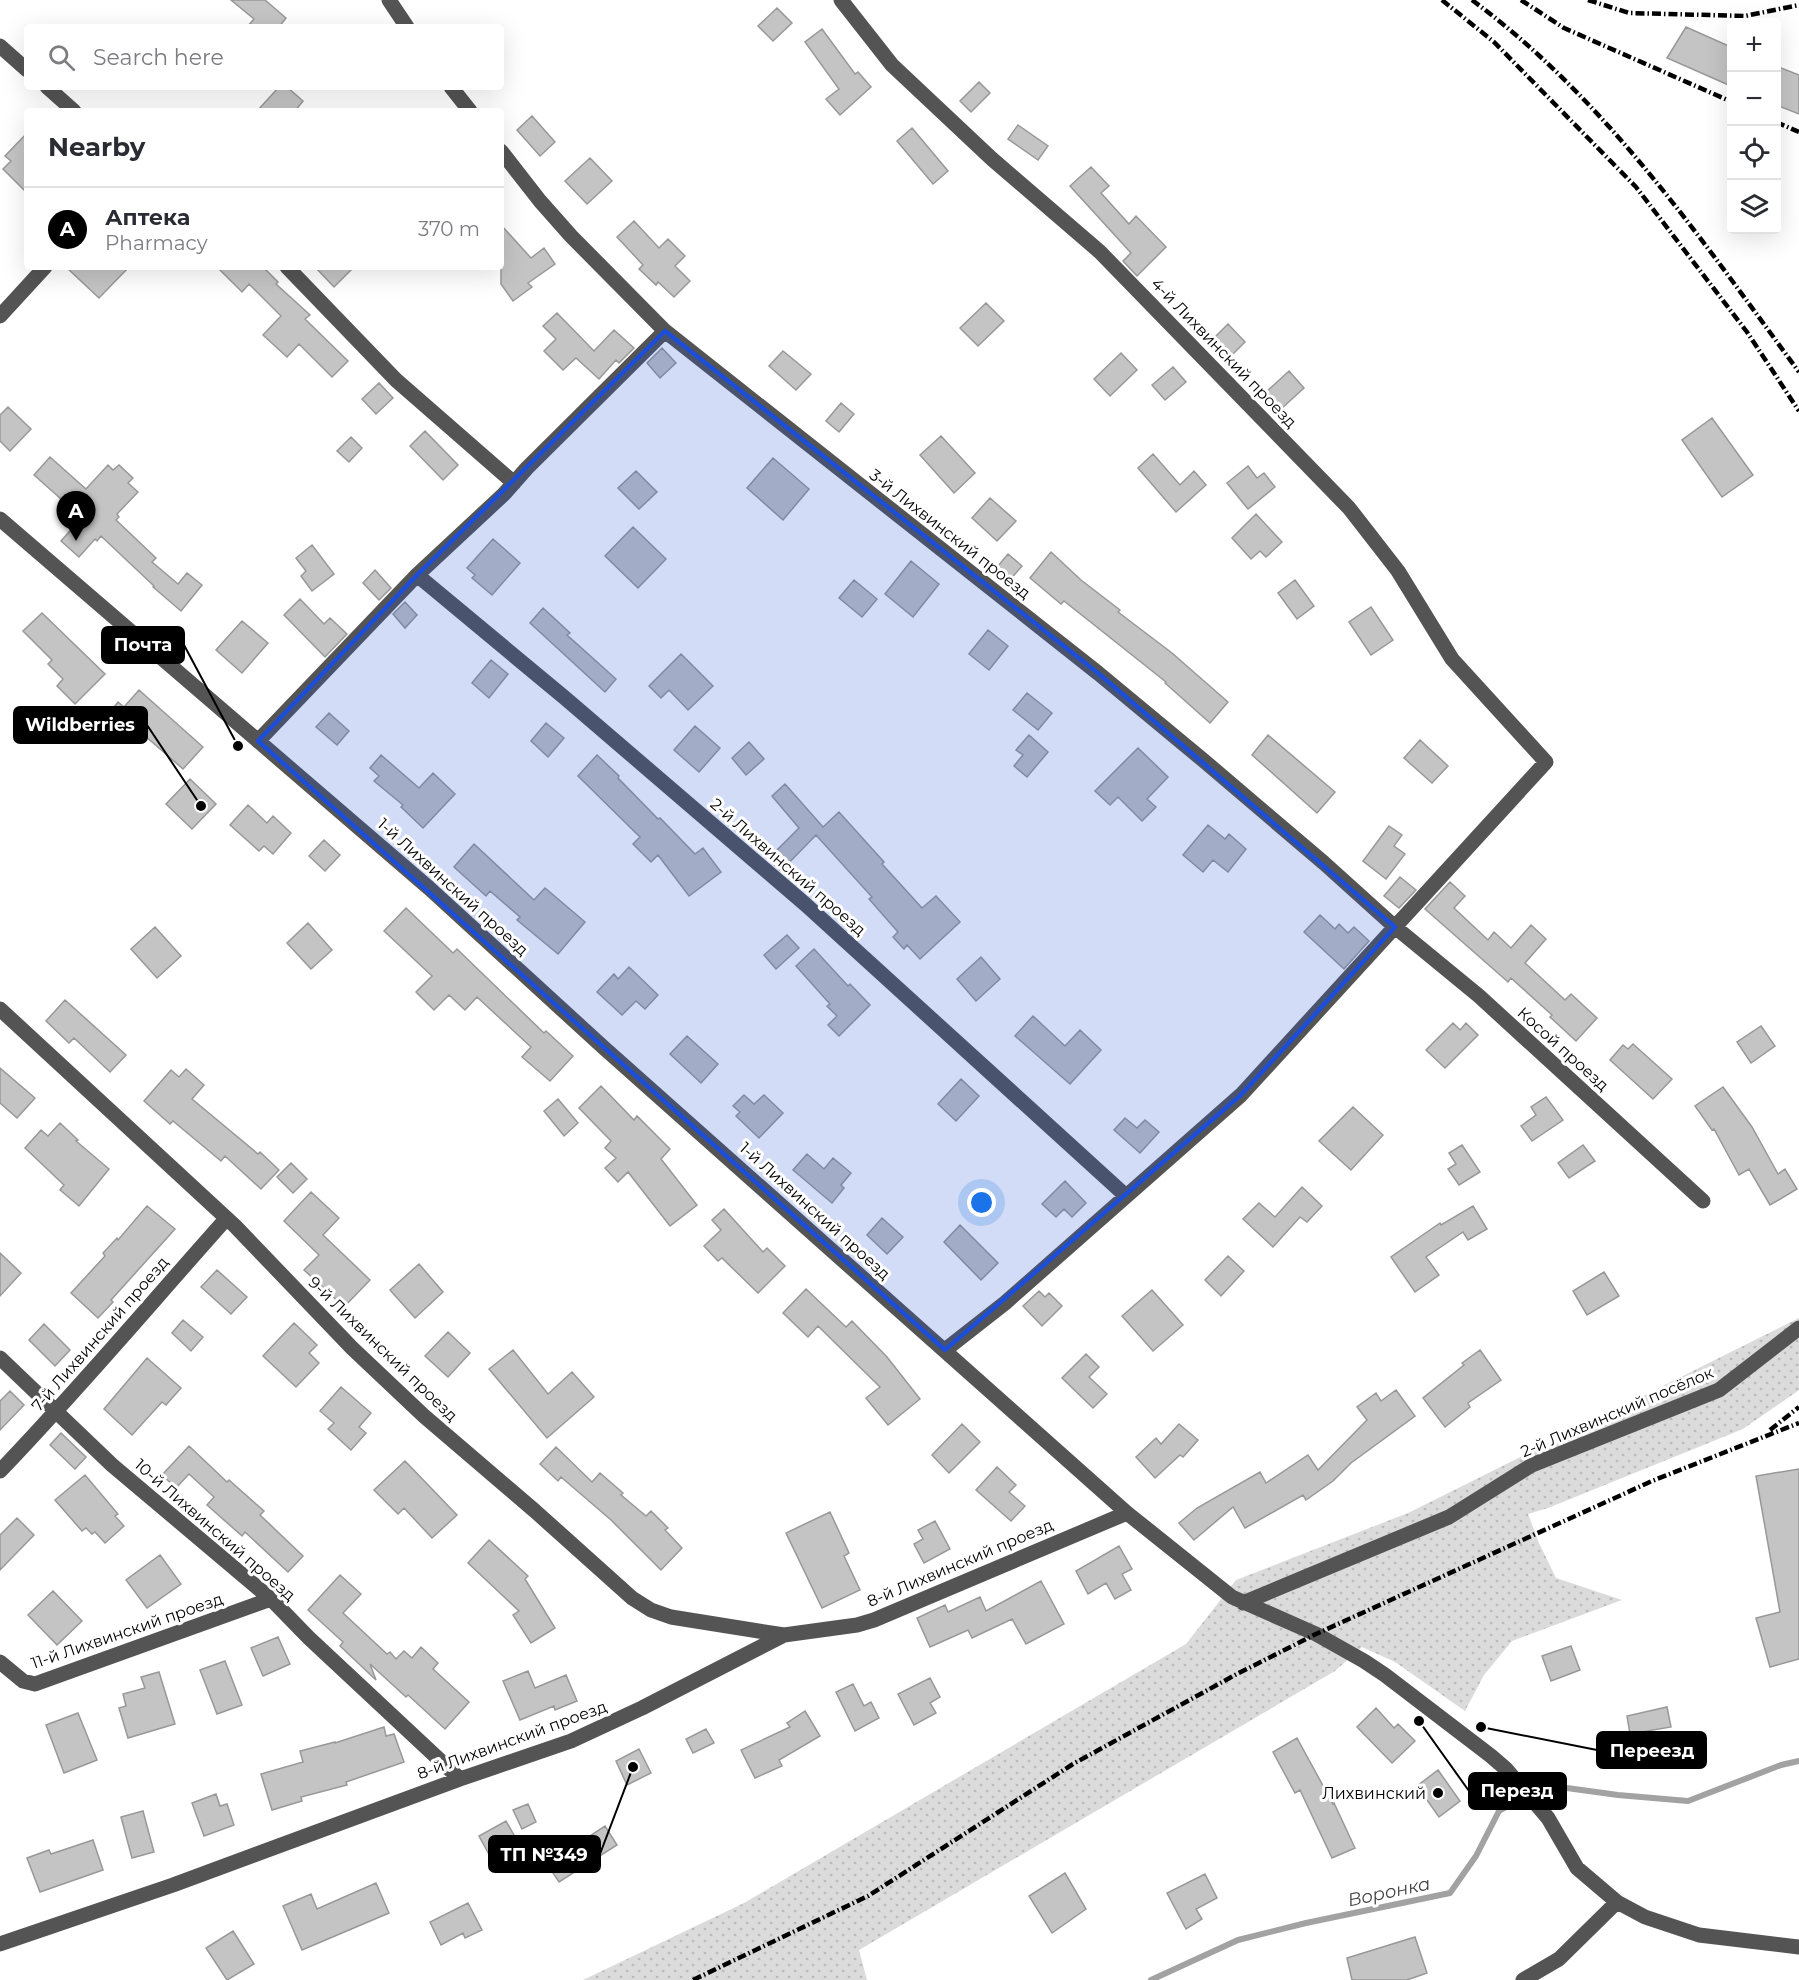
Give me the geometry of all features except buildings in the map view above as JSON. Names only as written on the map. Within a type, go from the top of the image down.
[{"type":"street","points":[[389,0],[405,24]]},
{"type":"street","name":"4-й Лихвинский проезд","points":[[841,0],[892,65],[992,159],[1100,252],[1349,508],[1398,571],[1452,659],[1546,762],[1395,927]]},
{"type":"street","points":[[0,46],[24,67]]},
{"type":"street","points":[[50,90],[71,108]]},
{"type":"street","points":[[453,90],[468,108]]},
{"type":"street","name":"3-й Лихвинский проезд","points":[[504,155],[571,236],[665,331],[1098,673],[1316,856],[1395,927]]},
{"type":"street","points":[[0,316],[42,270]]},
{"type":"street","points":[[290,270],[396,380],[514,483]]},
{"type":"street","points":[[258,741],[417,575],[514,483],[665,331]]},
{"type":"street","name":"1-й Лихвинский проезд","points":[[0,519],[429,888],[594,1039],[1127,1513],[1222,1590],[1243,1603],[1316,1634],[1364,1661],[1506,1769],[1548,1818],[1577,1868],[1617,1902],[1645,1917],[1699,1935],[1799,1947]]},
{"type":"street","name":"2-й Лихвинский проезд","points":[[417,575],[565,698],[805,904],[1126,1196]]},
{"type":"street","points":[[945,1350],[1005,1303],[1241,1095],[1395,927]]},
{"type":"street","name":"Косой проезд","points":[[1395,927],[1479,996],[1703,1201]]},
{"type":"street","name":"9-й Лихвинский проезд","points":[[0,1009],[226,1219],[352,1348],[424,1416],[632,1598],[651,1610],[671,1617],[784,1635]]},
{"type":"street","name":"7-й Лихвинский проезд","points":[[0,1471],[56,1413],[226,1219]]},
{"type":"street","name":"2-й Лихвинский посёлок","points":[[1243,1603],[1449,1516],[1532,1465],[1719,1390],[1799,1328]]},
{"type":"street","name":"10-й Лихвинский проезд","points":[[0,1358],[112,1465],[271,1599],[309,1638],[460,1779]]},
{"type":"street","name":"8-й Лихвинский проезд","points":[[0,1944],[173,1885],[460,1779],[571,1741],[607,1726],[784,1635],[874,1620],[1127,1513]]},
{"type":"street","name":"11-й Лихвинский проезд","points":[[0,1662],[23,1681],[35,1684],[271,1599]]},
{"type":"street","points":[[1523,1980],[1559,1959],[1617,1902]]},
{"type":"highlighted area","points":[[665,331],[1098,673],[1395,927],[1241,1095],[945,1350],[258,741],[417,575]]},
{"type":"shaded area","points":[[1799,1318],[1799,1390],[1743,1429],[1528,1514],[1556,1578],[1622,1600],[1512,1641],[1484,1675],[1465,1711],[1395,1662],[1362,1647],[1335,1671],[859,1950],[867,1980],[583,1980],[744,1903],[1186,1644],[1236,1580],[1408,1513]]},
{"type":"waterway","name":"Воронка","points":[[1151,1980],[1238,1940],[1306,1923],[1450,1893],[1476,1856],[1499,1811],[1545,1785],[1618,1795],[1688,1801],[1781,1765],[1799,1761]]},
{"type":"railway","points":[[1442,0],[1494,42],[1636,187],[1747,332],[1799,411]]},
{"type":"railway","points":[[1472,0],[1521,39],[1609,126],[1688,222],[1799,372]]},
{"type":"railway","points":[[1521,0],[1564,28],[1727,100]]},
{"type":"railway","points":[[1588,0],[1629,13],[1745,16],[1799,5]]},
{"type":"railway","points":[[1781,124],[1799,132]]},
{"type":"railway","points":[[1770,1430],[1799,1407]]},
{"type":"railway","points":[[693,1980],[868,1896],[1073,1764],[1235,1675],[1316,1634],[1652,1481],[1799,1423]]},
{"type":"place","name":"Аптека","points":[[76,541]]},
{"type":"place","name":"Почта","points":[[238,746]]},
{"type":"place","name":"Wildberries","points":[[201,806]]},
{"type":"place","name":"Перезд","points":[[1419,1721]]},
{"type":"place","name":"Переезд","points":[[1481,1727]]},
{"type":"place","name":"ТП №349","points":[[633,1767]]},
{"type":"place","name":"Лихвинский","points":[[1438,1793]]}]
